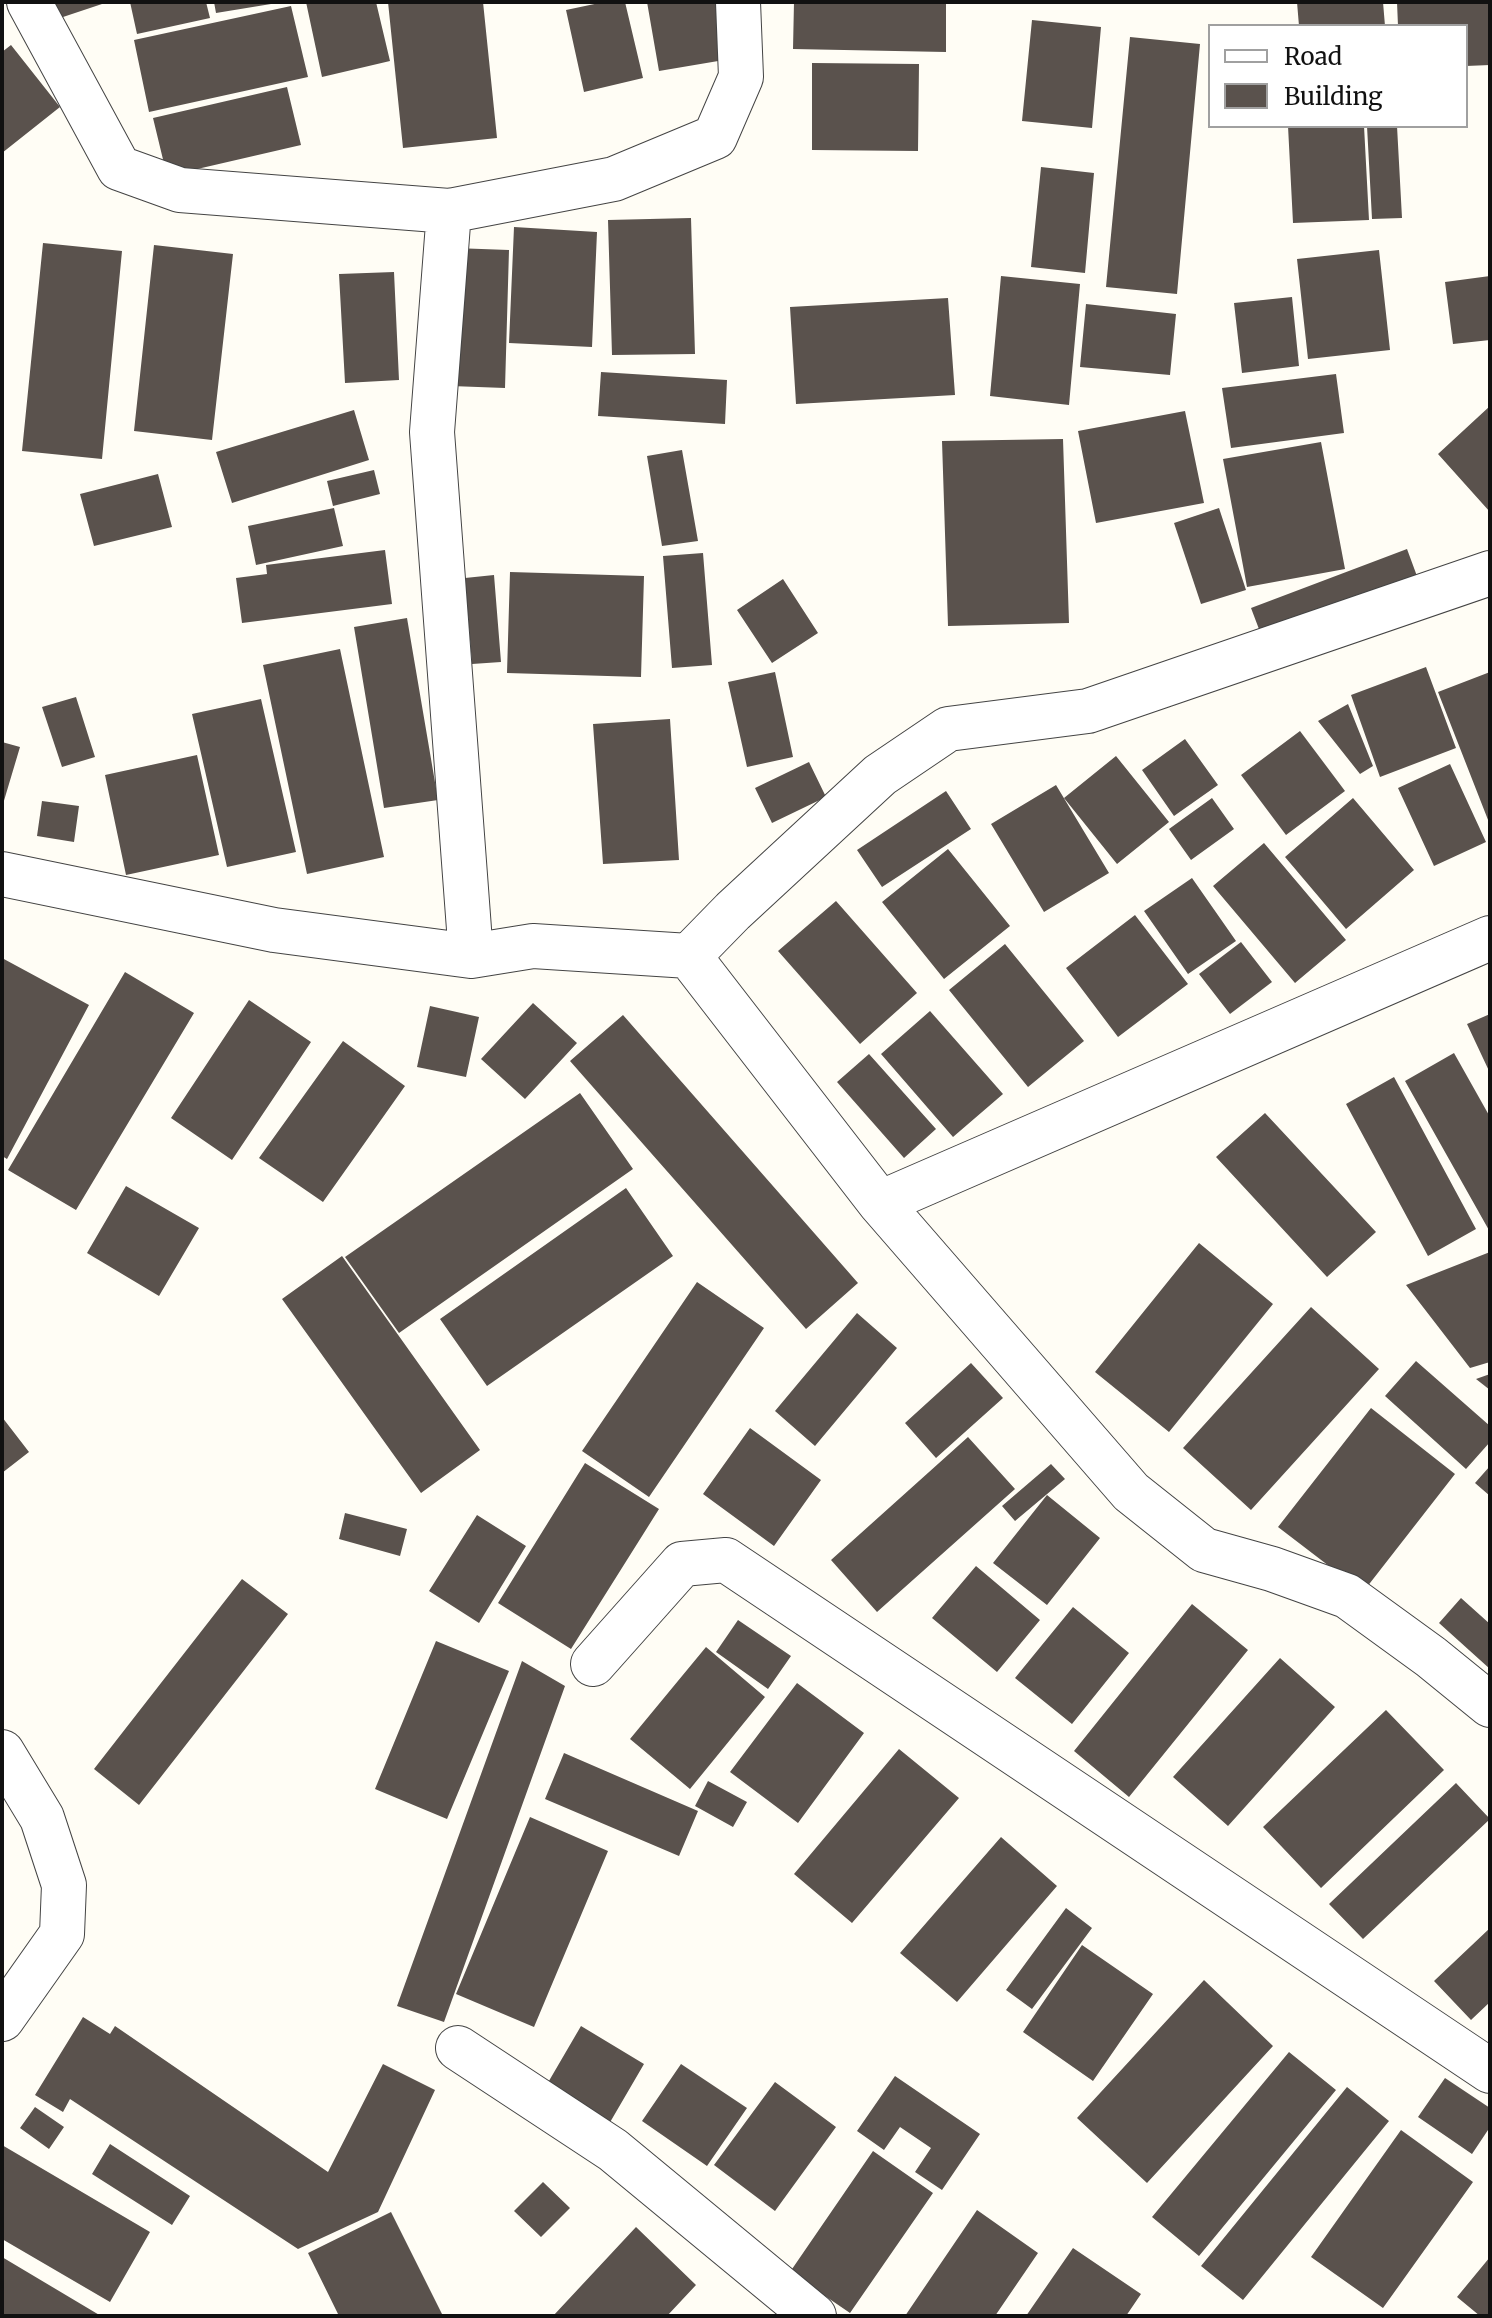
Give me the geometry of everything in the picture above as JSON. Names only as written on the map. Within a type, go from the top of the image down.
[{"type":"street","points":[[29,2],[119,168],[180,190],[449,211],[614,179],[715,137],[741,77],[738,2]]},
{"type":"street","points":[[449,211],[432,432],[471,956]]},
{"type":"street","points":[[689,956],[880,775],[948,729],[1088,711],[1490,573]]},
{"type":"street","points":[[2,874],[274,930],[471,956],[533,946],[689,956],[880,1203],[1131,1492],[1204,1550],[1272,1569],[1347,1596],[1431,1657],[1490,1705]]},
{"type":"street","points":[[880,1203],[1490,938]]},
{"type":"street","points":[[593,1664],[682,1564],[726,1560],[1490,2071]]},
{"type":"street","points":[[2,1752],[42,1818],[64,1885],[62,1934],[2,2019]]},
{"type":"street","points":[[458,2048],[613,2150],[814,2316]]},
{"type":"building","points":[[48,2],[105,2],[105,3],[54,20]]},
{"type":"building","points":[[130,2],[206,2],[210,18],[137,34]]},
{"type":"building","points":[[214,2],[271,2],[271,4],[216,13]]},
{"type":"building","points":[[306,2],[376,2],[390,61],[322,77]]},
{"type":"building","points":[[388,2],[483,2],[497,138],[403,148]]},
{"type":"building","points":[[604,2],[625,2],[643,78],[584,92],[566,10]]},
{"type":"building","points":[[647,2],[721,2],[730,59],[659,71]]},
{"type":"building","points":[[794,2],[946,2],[946,52],[793,49]]},
{"type":"building","points":[[1297,2],[1383,2],[1385,24],[1299,24]]},
{"type":"building","points":[[1397,2],[1490,2],[1490,65],[1468,66],[1468,24],[1398,24]]},
{"type":"building","points":[[291,6],[308,77],[149,112],[134,40]]},
{"type":"building","points":[[1032,20],[1101,27],[1092,128],[1022,121]]},
{"type":"building","points":[[1130,37],[1200,44],[1177,294],[1106,287]]},
{"type":"building","points":[[11,45],[60,107],[2,153],[2,52]]},
{"type":"building","points":[[812,63],[919,64],[918,151],[812,150]]},
{"type":"building","points":[[287,87],[301,145],[167,176],[153,118]]},
{"type":"building","points":[[1288,128],[1364,128],[1369,220],[1293,223]]},
{"type":"building","points":[[1367,128],[1397,128],[1402,218],[1372,219]]},
{"type":"building","points":[[1041,167],[1094,173],[1085,273],[1031,267]]},
{"type":"building","points":[[691,218],[695,354],[612,355],[608,220]]},
{"type":"building","points":[[514,227],[597,232],[592,347],[509,343]]},
{"type":"building","points":[[43,243],[122,251],[102,459],[22,451]]},
{"type":"building","points":[[154,245],[233,254],[212,440],[134,431]]},
{"type":"building","points":[[454,248],[509,250],[505,388],[451,386]]},
{"type":"building","points":[[1379,250],[1390,350],[1308,359],[1297,259]]},
{"type":"building","points":[[394,272],[399,380],[345,383],[339,274]]},
{"type":"building","points":[[1001,276],[1080,284],[1069,405],[990,396]]},
{"type":"building","points":[[1490,276],[1490,340],[1453,344],[1445,282]]},
{"type":"building","points":[[1292,297],[1299,366],[1242,373],[1234,303]]},
{"type":"building","points":[[948,298],[955,395],[796,404],[790,307]]},
{"type":"building","points":[[1086,304],[1176,314],[1170,375],[1080,367]]},
{"type":"building","points":[[601,372],[727,380],[725,424],[598,416]]},
{"type":"building","points":[[1336,374],[1344,433],[1231,448],[1222,388]]},
{"type":"building","points":[[1490,406],[1490,512],[1438,454]]},
{"type":"building","points":[[354,410],[369,460],[232,503],[216,452]]},
{"type":"building","points":[[1185,411],[1204,503],[1096,523],[1078,431]]},
{"type":"building","points":[[1063,439],[1069,623],[948,626],[942,441]]},
{"type":"building","points":[[1321,442],[1345,569],[1247,587],[1223,459]]},
{"type":"building","points":[[682,450],[698,541],[662,546],[647,456]]},
{"type":"building","points":[[374,470],[380,494],[333,506],[327,481]]},
{"type":"building","points":[[158,474],[172,527],[94,546],[80,494]]},
{"type":"building","points":[[334,508],[343,546],[256,565],[248,526]]},
{"type":"building","points":[[1219,508],[1246,590],[1201,604],[1174,523]]},
{"type":"building","points":[[1407,549],[1421,587],[1265,645],[1251,608]]},
{"type":"building","points":[[385,550],[392,604],[242,623],[236,578],[267,574],[266,565]]},
{"type":"building","points":[[703,553],[712,665],[672,668],[663,556]]},
{"type":"building","points":[[510,572],[644,576],[641,677],[507,673]]},
{"type":"building","points":[[494,575],[501,662],[472,664],[465,578]]},
{"type":"building","points":[[783,579],[818,633],[772,663],[737,610]]},
{"type":"building","points":[[407,618],[438,800],[384,808],[354,627]]},
{"type":"building","points":[[340,649],[384,857],[307,874],[263,665]]},
{"type":"building","points":[[1426,667],[1456,748],[1380,777],[1351,695]]},
{"type":"building","points":[[775,672],[793,757],[747,767],[728,682]]},
{"type":"building","points":[[1490,672],[1490,825],[1438,692]]},
{"type":"building","points":[[76,697],[95,757],[62,767],[42,707]]},
{"type":"building","points":[[261,699],[296,852],[227,867],[192,714]]},
{"type":"building","points":[[1348,704],[1373,766],[1360,774],[1318,721]]},
{"type":"building","points":[[670,719],[679,860],[603,864],[593,724]]},
{"type":"building","points":[[1300,731],[1345,791],[1286,835],[1241,775]]},
{"type":"building","points":[[1185,739],[1218,785],[1174,816],[1142,770]]},
{"type":"building","points":[[2,742],[20,747],[3,804],[2,804]]},
{"type":"building","points":[[197,755],[219,855],[126,875],[105,775]]},
{"type":"building","points":[[1116,756],[1169,822],[1117,864],[1064,798]]},
{"type":"building","points":[[809,762],[826,797],[772,823],[755,788]]},
{"type":"building","points":[[1450,764],[1486,842],[1434,866],[1398,788]]},
{"type":"building","points":[[1056,785],[1109,873],[1044,912],[991,824]]},
{"type":"building","points":[[946,791],[971,829],[882,887],[857,850]]},
{"type":"building","points":[[1212,798],[1234,829],[1191,860],[1169,829]]},
{"type":"building","points":[[1353,798],[1414,870],[1346,929],[1285,857]]},
{"type":"building","points":[[42,801],[79,806],[74,842],[37,836]]},
{"type":"building","points":[[1264,843],[1346,940],[1295,983],[1213,886]]},
{"type":"building","points":[[948,849],[1010,926],[944,979],[882,902]]},
{"type":"building","points":[[1192,878],[1236,941],[1188,974],[1144,911]]},
{"type":"building","points":[[836,901],[917,993],[860,1044],[778,951]]},
{"type":"building","points":[[1135,915],[1188,984],[1118,1037],[1066,968]]},
{"type":"building","points":[[1241,942],[1272,982],[1230,1014],[1199,974]]},
{"type":"building","points":[[1005,944],[1084,1041],[1028,1087],[949,990]]},
{"type":"building","points":[[2,958],[89,1005],[7,1159],[2,1156]]},
{"type":"building","points":[[125,972],[194,1013],[76,1210],[8,1170]]},
{"type":"building","points":[[249,1000],[311,1042],[232,1160],[171,1118]]},
{"type":"building","points":[[533,1003],[577,1043],[525,1099],[481,1059]]},
{"type":"building","points":[[430,1006],[479,1017],[466,1077],[417,1067]]},
{"type":"building","points":[[930,1011],[1003,1094],[953,1137],[881,1054]]},
{"type":"building","points":[[1490,1014],[1490,1073],[1467,1024]]},
{"type":"building","points":[[623,1015],[858,1283],[806,1329],[570,1061]]},
{"type":"building","points":[[343,1041],[405,1086],[323,1202],[259,1158]]},
{"type":"building","points":[[1454,1053],[1490,1117],[1490,1232],[1405,1081]]},
{"type":"building","points":[[869,1054],[936,1129],[904,1158],[837,1082]]},
{"type":"building","points":[[1394,1077],[1476,1229],[1428,1256],[1346,1104]]},
{"type":"building","points":[[580,1093],[633,1169],[399,1333],[345,1257]]},
{"type":"building","points":[[1265,1113],[1376,1232],[1327,1277],[1216,1157]]},
{"type":"building","points":[[126,1186],[199,1228],[159,1296],[87,1253]]},
{"type":"building","points":[[626,1188],[673,1256],[487,1386],[440,1319]]},
{"type":"building","points":[[1199,1243],[1273,1304],[1169,1432],[1095,1372]]},
{"type":"building","points":[[1490,1252],[1490,1362],[1470,1368],[1406,1285]]},
{"type":"building","points":[[342,1256],[480,1450],[421,1493],[282,1299]]},
{"type":"building","points":[[697,1282],[764,1328],[649,1497],[582,1451]]},
{"type":"building","points":[[1311,1307],[1379,1369],[1251,1510],[1183,1448]]},
{"type":"building","points":[[857,1313],[897,1348],[815,1446],[775,1411]]},
{"type":"building","points":[[1416,1361],[1490,1426],[1490,1442],[1466,1469],[1385,1396]]},
{"type":"building","points":[[971,1363],[1003,1398],[936,1458],[905,1423]]},
{"type":"building","points":[[1490,1374],[1490,1390],[1476,1379]]},
{"type":"building","points":[[1371,1408],[1455,1474],[1363,1592],[1278,1527]]},
{"type":"building","points":[[2,1417],[29,1452],[2,1473]]},
{"type":"building","points":[[750,1428],[821,1480],[774,1546],[703,1494]]},
{"type":"building","points":[[968,1437],[1015,1489],[877,1612],[831,1560]]},
{"type":"building","points":[[585,1463],[659,1509],[571,1649],[498,1603]]},
{"type":"building","points":[[1051,1464],[1065,1479],[1015,1521],[1002,1506]]},
{"type":"building","points":[[1490,1466],[1490,1496],[1475,1483]]},
{"type":"building","points":[[1047,1495],[1100,1538],[1047,1605],[993,1563]]},
{"type":"building","points":[[345,1513],[407,1529],[400,1556],[339,1539]]},
{"type":"building","points":[[477,1515],[526,1546],[479,1623],[429,1591]]},
{"type":"building","points":[[976,1566],[1040,1620],[997,1672],[932,1618]]},
{"type":"building","points":[[242,1579],[288,1614],[139,1805],[94,1769]]},
{"type":"building","points":[[1461,1598],[1490,1624],[1490,1669],[1439,1623]]},
{"type":"building","points":[[1192,1604],[1248,1650],[1129,1797],[1074,1751]]},
{"type":"building","points":[[1073,1607],[1129,1653],[1072,1724],[1015,1678]]},
{"type":"building","points":[[738,1620],[791,1656],[768,1689],[716,1652]]},
{"type":"building","points":[[436,1641],[509,1671],[447,1819],[375,1789]]},
{"type":"building","points":[[706,1647],[765,1697],[690,1789],[630,1739]]},
{"type":"building","points":[[1280,1658],[1335,1707],[1228,1826],[1173,1777]]},
{"type":"building","points":[[522,1661],[565,1686],[444,2022],[397,2006]]},
{"type":"building","points":[[797,1683],[864,1733],[798,1823],[730,1772]]},
{"type":"building","points":[[1386,1710],[1444,1770],[1321,1888],[1263,1827]]},
{"type":"building","points":[[899,1749],[959,1798],[852,1923],[794,1874]]},
{"type":"building","points":[[564,1753],[698,1811],[679,1856],[545,1799]]},
{"type":"building","points":[[708,1781],[747,1802],[733,1827],[695,1806]]},
{"type":"building","points":[[1456,1783],[1490,1819],[1363,1939],[1329,1904]]},
{"type":"building","points":[[530,1817],[608,1851],[534,2027],[456,1994]]},
{"type":"building","points":[[1001,1837],[1057,1886],[957,2002],[900,1953]]},
{"type":"building","points":[[1066,1908],[1092,1928],[1032,2009],[1006,1990]]},
{"type":"building","points":[[1490,1928],[1490,2002],[1471,2020],[1434,1981]]},
{"type":"building","points":[[1082,1945],[1153,1994],[1093,2081],[1023,2032]]},
{"type":"building","points":[[1204,1980],[1273,2046],[1147,2183],[1077,2118]]},
{"type":"building","points":[[83,2017],[110,2034],[115,2026],[328,2172],[383,2064],[435,2090],[378,2212],[298,2249],[70,2099],[63,2112],[35,2095]]},
{"type":"building","points":[[581,2026],[644,2064],[609,2124],[546,2086]]},
{"type":"building","points":[[1289,2052],[1336,2090],[1199,2256],[1152,2217]]},
{"type":"building","points":[[681,2064],[747,2108],[707,2166],[642,2121]]},
{"type":"building","points":[[895,2076],[980,2134],[942,2190],[915,2172],[931,2148],[900,2127],[884,2150],[857,2131]]},
{"type":"building","points":[[1445,2078],[1490,2108],[1490,2127],[1472,2154],[1418,2117]]},
{"type":"building","points":[[775,2082],[836,2127],[775,2211],[714,2165]]},
{"type":"building","points":[[1347,2087],[1389,2121],[1243,2300],[1201,2266]]},
{"type":"building","points":[[35,2107],[64,2127],[49,2149],[20,2128]]},
{"type":"building","points":[[1401,2130],[1473,2182],[1383,2308],[1311,2257]]},
{"type":"building","points":[[110,2144],[190,2196],[172,2225],[92,2174]]},
{"type":"building","points":[[2,2145],[150,2232],[110,2302],[2,2239]]},
{"type":"building","points":[[873,2151],[933,2193],[850,2313],[790,2272]]},
{"type":"building","points":[[543,2182],[570,2208],[541,2237],[514,2211]]},
{"type":"building","points":[[977,2210],[1038,2253],[995,2316],[905,2316]]},
{"type":"building","points":[[391,2212],[443,2316],[339,2316],[308,2253]]},
{"type":"building","points":[[636,2227],[696,2285],[667,2316],[553,2316]]},
{"type":"building","points":[[1073,2248],[1141,2294],[1126,2316],[1026,2316]]},
{"type":"building","points":[[2,2257],[101,2316],[2,2316]]},
{"type":"building","points":[[1490,2257],[1490,2316],[1480,2316],[1457,2297]]}]
